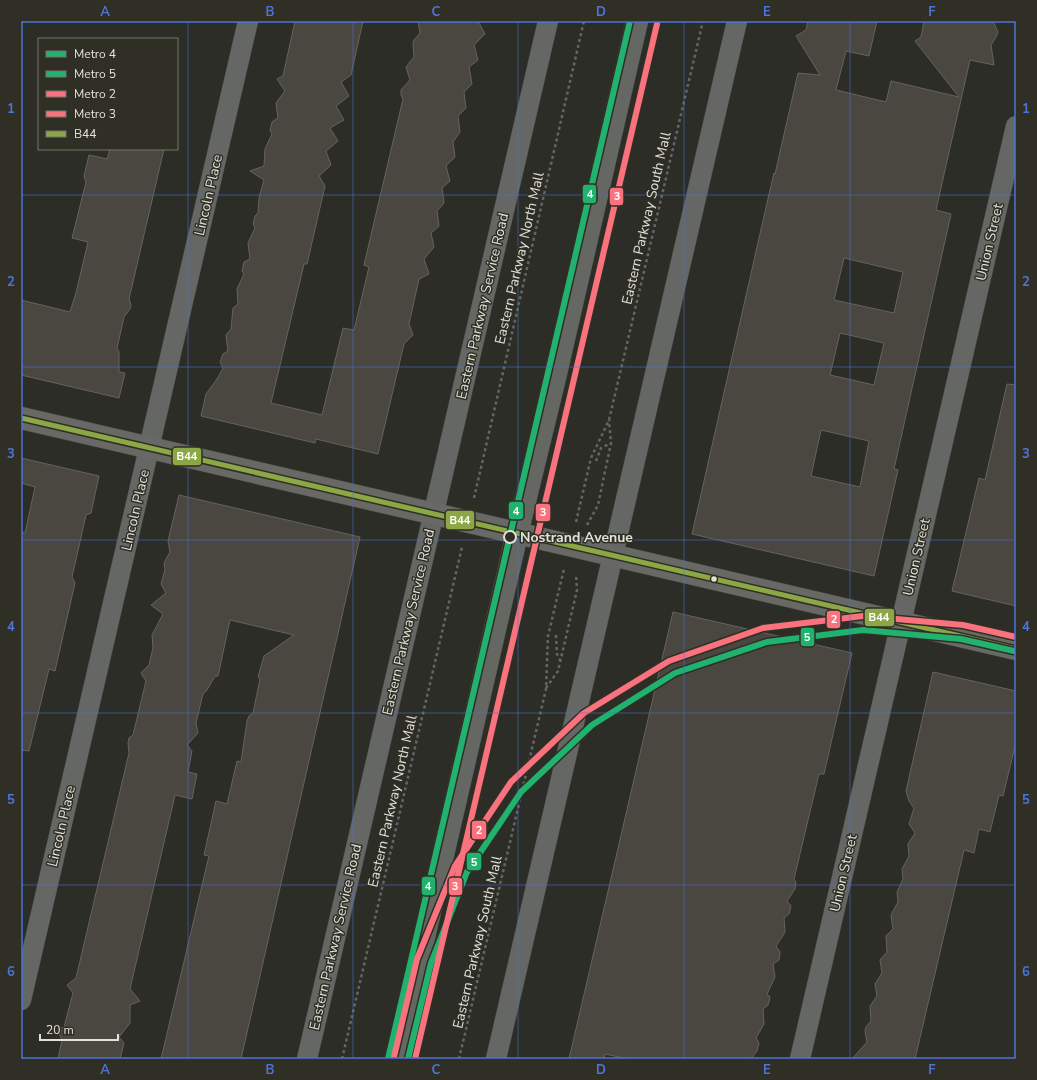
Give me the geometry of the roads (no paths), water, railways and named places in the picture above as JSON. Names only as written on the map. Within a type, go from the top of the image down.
[{"type":"main road","points":[[396,1059],[637,21]]},
{"type":"main road","points":[[21,418],[1016,649]]},
{"type":"street","name":"Lincoln Place","points":[[21,1000],[248,21]]},
{"type":"street","name":"Eastern Parkway Service Road","points":[[307,1059],[548,21]]},
{"type":"street","points":[[496,1059],[737,21]]},
{"type":"street","name":"Union Street","points":[[800,1059],[1016,126]]},
{"type":"metro line","name":"4","points":[[388,1059],[630,21]]},
{"type":"metro line","name":"3","points":[[415,1059],[657,24]]},
{"type":"metro line","name":"2","points":[[394,1057],[417,959],[455,866],[511,782],[584,713],[669,661],[763,628],[863,616],[963,625],[1016,637]]},
{"type":"metro line","name":"5","points":[[408,1059],[431,963],[467,872],[521,792],[592,725],[675,673],[767,642],[863,630],[961,639],[1014,651]]},
{"type":"place","name":"Nostrand Avenue","points":[[510,537]]}]
